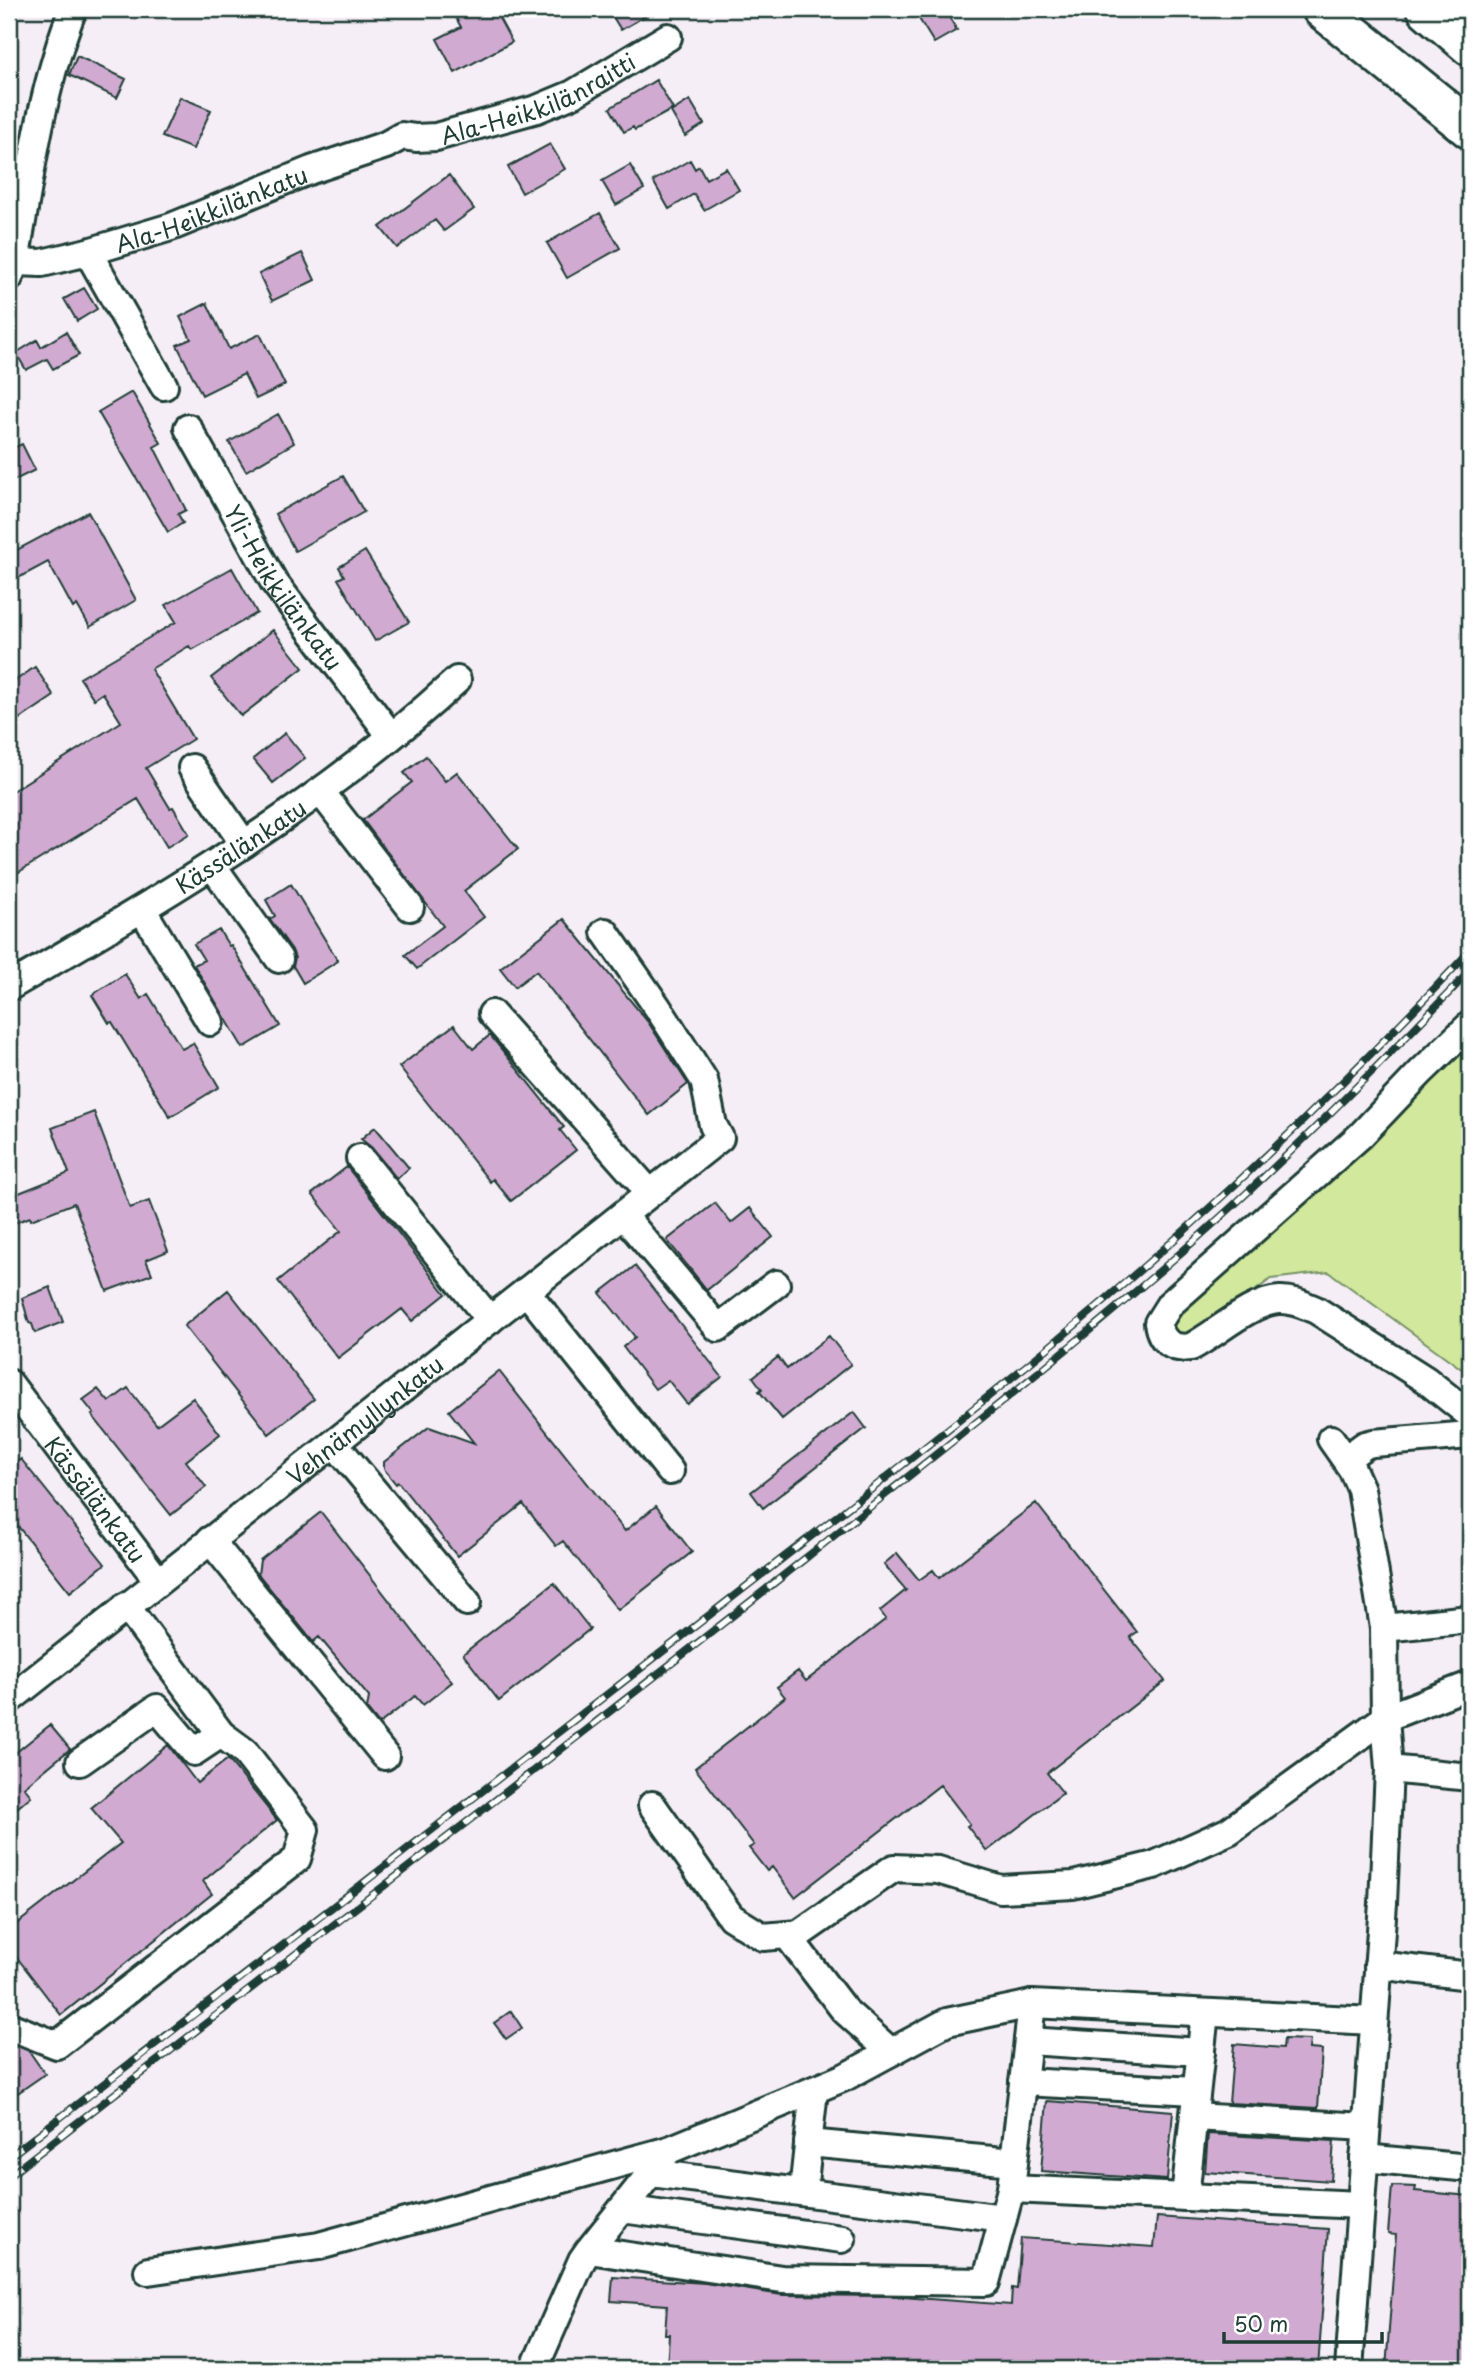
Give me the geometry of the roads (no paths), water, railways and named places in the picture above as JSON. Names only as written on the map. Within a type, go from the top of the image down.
[{"type":"highway","points":[[1322,9],[1470,129]]},
{"type":"street","points":[[12,270],[44,100],[56,52],[73,9]]},
{"type":"street","name":"Ala-Heikkilänraitti","points":[[402,136],[436,137],[557,102],[668,37]]},
{"type":"street","name":"Ala-Heikkilänkatu","points":[[12,270],[88,252],[180,223],[311,170],[376,149],[402,136]]},
{"type":"street","points":[[88,252],[164,386]]},
{"type":"street","name":"Yli-Heikkilänkatu","points":[[188,428],[274,582],[391,736]]},
{"type":"street","name":"Kässälänkatu","points":[[9,987],[142,909],[321,792],[457,680]]},
{"type":"street","points":[[192,768],[244,844]]},
{"type":"street","points":[[321,792],[410,907]]},
{"type":"street","points":[[212,865],[279,959]]},
{"type":"street","points":[[142,909],[210,1023]]},
{"type":"street","name":"Vehnämyllynkatu","points":[[9,1700],[720,1138],[713,1125],[704,1080],[605,932]]},
{"type":"street","points":[[492,1014],[650,1193]]},
{"type":"street","points":[[1470,1025],[1333,1161],[1170,1304],[1158,1323],[1163,1339],[1180,1349],[1191,1347],[1259,1305],[1277,1300],[1297,1301],[1316,1310],[1426,1380],[1470,1415]]},
{"type":"street","points":[[360,1158],[490,1320]]},
{"type":"street","points":[[623,1214],[718,1328],[776,1284]]},
{"type":"street","points":[[526,1291],[670,1471]]},
{"type":"street","name":"Kässälänkatu","points":[[9,1383],[158,1581]]},
{"type":"street","points":[[1349,2369],[1389,1769],[1385,1718],[1384,1628],[1361,1489],[1338,1449],[1373,1443],[1470,1435]]},
{"type":"street","points":[[334,1443],[467,1602]]},
{"type":"street","points":[[210,1540],[385,1756]]},
{"type":"street","points":[[9,2026],[57,2045],[297,1859],[305,1830],[244,1751],[221,1734],[127,1606]]},
{"type":"street","points":[[1384,1628],[1470,1619]]},
{"type":"street","points":[[652,1805],[731,1917],[763,1937],[799,1934],[894,1868],[938,1870],[1001,1889],[1073,1885],[1154,1865],[1229,1831],[1385,1718],[1470,1685]]},
{"type":"street","points":[[80,1762],[158,1708],[194,1752],[221,1734]]},
{"type":"street","points":[[1389,1769],[1470,1777]]},
{"type":"street","points":[[787,1935],[844,2010],[891,2052]]},
{"type":"street","points":[[1378,1965],[1470,1976]]},
{"type":"street","points":[[148,2271],[318,2246],[669,2150],[845,2077],[947,2022],[1032,2004],[1374,2021]]},
{"type":"street","points":[[589,2250],[782,2278],[986,2282],[1010,2189],[1032,2004]]},
{"type":"street","points":[[1185,2197],[1205,2013]]},
{"type":"street","points":[[1028,2041],[1200,2052]]},
{"type":"street","points":[[1023,2082],[1366,2127]]},
{"type":"street","points":[[803,2192],[814,2090]]},
{"type":"street","points":[[808,2143],[1014,2162]]},
{"type":"street","points":[[534,2369],[582,2260],[669,2150]]},
{"type":"street","points":[[1364,2158],[1470,2168]]},
{"type":"street","points":[[651,2173],[1003,2218]]},
{"type":"street","points":[[1010,2189],[1361,2205]]},
{"type":"street","points":[[622,2209],[842,2239]]},
{"type":"railway","points":[[9,2157],[855,1502],[1085,1317],[1268,1154],[1351,1074],[1470,951]]},
{"type":"railway","points":[[9,2176],[708,1635],[1064,1351],[1190,1245],[1272,1169],[1353,1091],[1470,971]]}]
